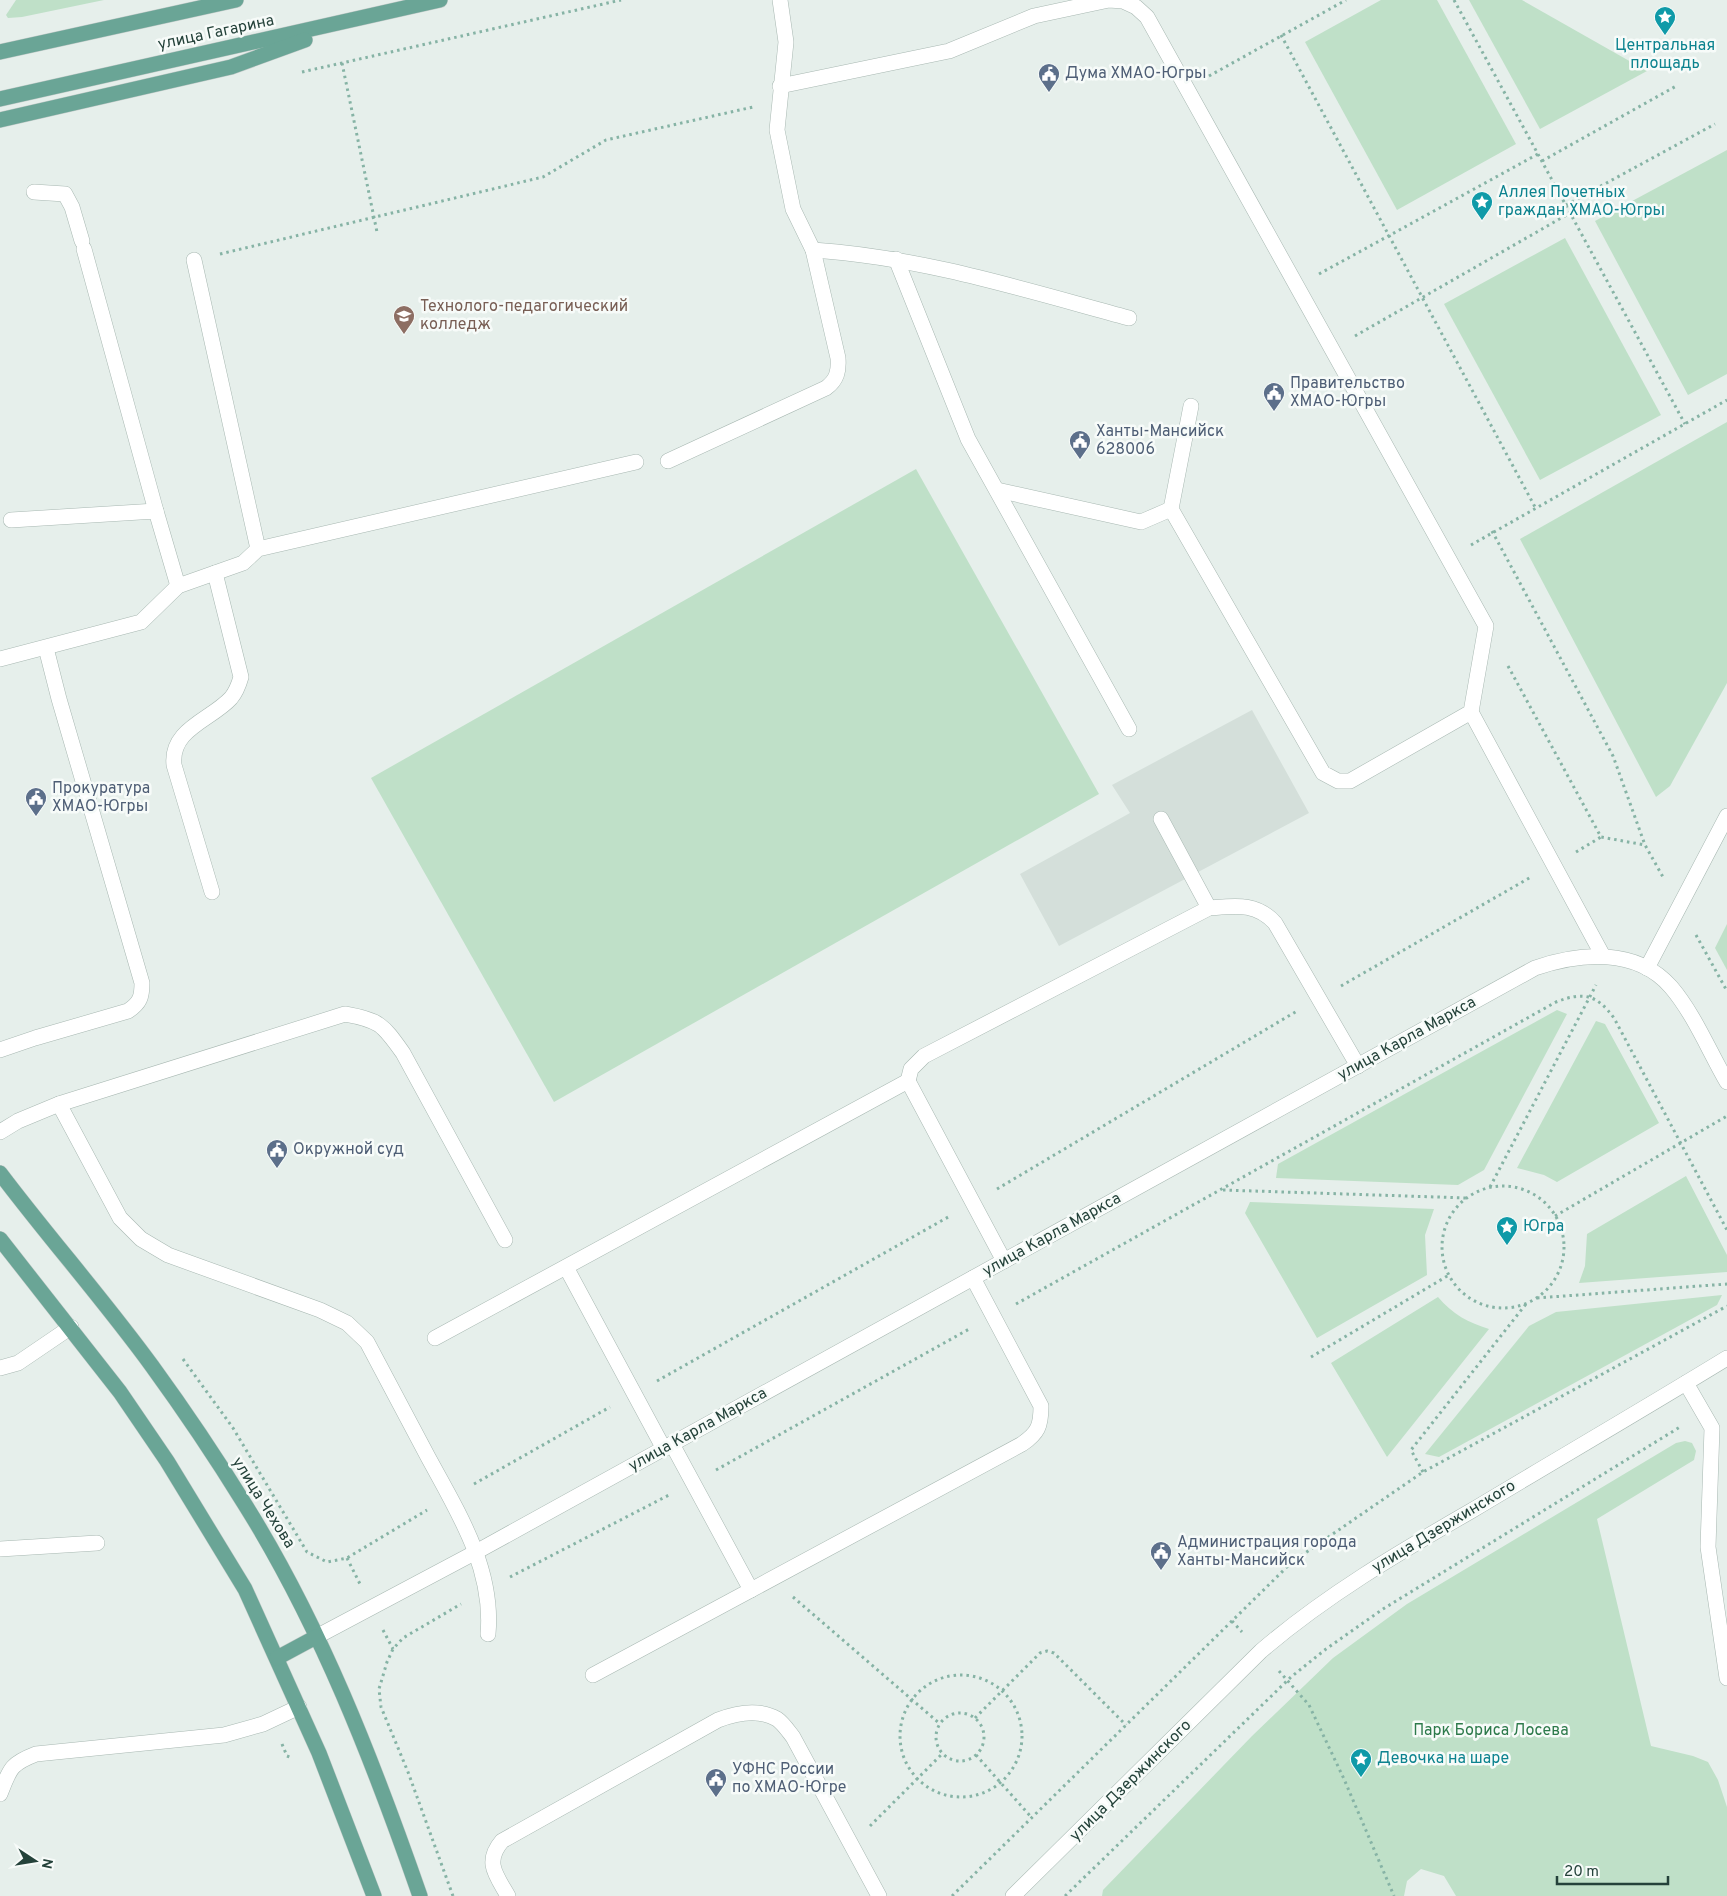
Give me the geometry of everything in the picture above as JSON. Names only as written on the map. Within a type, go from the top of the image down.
[{"type":"main road","name":"улица Гагарина","points":[[0,52],[236,0]]},
{"type":"main road","name":"улица Гагарина","points":[[0,99],[440,0]]},
{"type":"main road","points":[[0,120],[231,67],[357,20]]},
{"type":"main road","points":[[0,112],[67,84]]},
{"type":"main road","name":"улица Чехова","points":[[0,1173],[152,1366],[244,1502],[282,1567],[316,1637],[395,1823],[420,1896]]},
{"type":"main road","points":[[0,1239],[71,1327],[120,1392],[167,1461],[245,1589],[299,1707],[353,1837],[374,1896]]},
{"type":"main road","points":[[0,1251],[54,1306]]},
{"type":"main road","points":[[277,1658],[316,1637]]},
{"type":"street","points":[[668,462],[826,388],[834,381],[838,371],[838,358],[813,250],[793,209],[777,130],[786,30],[780,0]]},
{"type":"street","points":[[779,94],[949,51],[1034,16],[1109,0],[1123,2],[1136,7],[1146,17],[1486,626],[1471,712],[1603,956]]},
{"type":"street","points":[[34,192],[65,194],[72,207],[178,586]]},
{"type":"street","points":[[813,250],[896,259],[979,278],[1129,318]]},
{"type":"street","points":[[896,259],[968,439],[1129,729]]},
{"type":"street","points":[[194,260],[258,550]]},
{"type":"street","points":[[1190,406],[1171,509],[1318,765],[1329,778],[1338,781],[1350,781],[1471,712]]},
{"type":"street","points":[[0,659],[142,622],[178,586],[243,563],[258,550],[636,462]]},
{"type":"street","points":[[997,490],[1141,522],[1171,509]]},
{"type":"street","points":[[11,520],[156,511]]},
{"type":"street","points":[[212,892],[174,765],[173,753],[178,742],[187,732],[230,698],[241,677],[215,573]]},
{"type":"street","points":[[0,1050],[128,1011],[136,1006],[142,997],[142,983],[59,699],[46,648]]},
{"type":"street","points":[[1727,816],[1647,968],[1670,985],[1681,1000],[1727,1082]]},
{"type":"street","points":[[1161,819],[1209,908]]},
{"type":"street","points":[[1004,1261],[908,1081],[911,1069],[924,1056],[1209,908],[1250,906],[1267,914],[1275,923],[1358,1066]]},
{"type":"street","name":"улица Карла Маркса","points":[[316,1637],[476,1552],[1535,968],[1560,960],[1603,956],[1622,959],[1647,968]]},
{"type":"street","points":[[0,1132],[18,1121],[59,1104],[345,1014],[369,1018],[386,1030],[403,1053],[505,1240]]},
{"type":"street","points":[[435,1338],[567,1268],[908,1081]]},
{"type":"street","points":[[59,1104],[120,1218],[141,1239],[168,1255],[320,1310],[347,1323],[367,1342],[450,1497],[476,1552],[489,1603],[488,1634]]},
{"type":"street","points":[[567,1268],[751,1590]]},
{"type":"street","points":[[593,1675],[1032,1436],[1041,1423],[1041,1406],[973,1278]]},
{"type":"street","points":[[0,1368],[18,1363],[71,1327]]},
{"type":"street","name":"улица Дзержинского","points":[[1012,1896],[1261,1651],[1287,1628],[1351,1583],[1727,1358]]},
{"type":"street","points":[[1686,1383],[1712,1428],[1708,1548],[1727,1678]]},
{"type":"street","points":[[0,1549],[97,1543]]},
{"type":"street","points":[[0,1794],[9,1771],[18,1761],[36,1754],[224,1735],[263,1724],[299,1707]]},
{"type":"street","points":[[508,1896],[492,1867],[493,1855],[502,1841],[718,1720],[736,1713],[755,1712],[778,1719],[793,1737],[879,1896]]},
{"type":"path","points":[[294,74],[621,0]]},
{"type":"path","points":[[1186,88],[1346,0]]},
{"type":"path","points":[[1454,0],[1684,424]]},
{"type":"path","points":[[1281,35],[1535,507]]},
{"type":"path","points":[[342,63],[378,232]]},
{"type":"path","points":[[1542,161],[1678,85]]},
{"type":"path","points":[[194,260],[543,177],[606,140],[779,94]]},
{"type":"path","points":[[1566,205],[1716,124]]},
{"type":"path","points":[[1297,286],[1538,154]]},
{"type":"path","points":[[1332,349],[1570,213]]},
{"type":"path","points":[[1448,559],[1492,531],[1727,400]]},
{"type":"path","points":[[1492,531],[1613,756],[1645,845],[1727,991]]},
{"type":"path","points":[[1486,626],[1601,837],[1645,845]]},
{"type":"path","points":[[1489,1188],[1602,974],[1622,959]]},
{"type":"path","points":[[1596,999],[1603,1004],[1614,1018],[1727,1230]]},
{"type":"path","points":[[1555,1216],[1727,1116]]},
{"type":"path","points":[[1504,1186],[1524,1190],[1542,1200],[1555,1216],[1563,1238],[1562,1261],[1552,1282],[1536,1298],[1527,1303],[1508,1308],[1485,1305],[1464,1294],[1449,1275],[1442,1254],[1444,1231],[1454,1211],[1468,1198],[1489,1188],[1504,1186]]},
{"type":"path","points":[[1221,1190],[1468,1198]]},
{"type":"path","points":[[1311,1357],[1449,1275]]},
{"type":"path","points":[[1536,1298],[1727,1284]]},
{"type":"path","points":[[1423,1472],[1411,1450],[1527,1303]]},
{"type":"path","points":[[1065,1896],[1288,1680],[1326,1649],[1383,1610],[1705,1413]]},
{"type":"path","points":[[772,1578],[939,1724]]},
{"type":"path","points":[[393,1649],[384,1668],[379,1689],[382,1707],[453,1896]]},
{"type":"path","points":[[975,1718],[1040,1653],[1048,1651],[1054,1653],[1126,1725]]},
{"type":"path","points":[[950,1675],[978,1677],[1002,1691],[1017,1712],[1022,1737],[1016,1762],[1000,1783],[974,1796],[953,1797],[934,1791],[917,1779],[905,1762],[899,1741],[902,1719],[911,1699],[933,1681],[950,1675]]},
{"type":"path","points":[[1288,1680],[1309,1705],[1344,1779],[1394,1896]]},
{"type":"path","points":[[956,1713],[966,1713],[975,1718],[982,1726],[984,1736],[982,1747],[976,1756],[970,1759],[955,1761],[942,1754],[935,1740],[939,1724],[947,1716],[956,1713]]},
{"type":"path","points":[[852,1845],[942,1754]]},
{"type":"path","points":[[976,1756],[1032,1818]]},
{"type":"shaded area","points":[[1252,710],[1309,813],[1059,946],[1020,874],[1130,813],[1112,785]]},
{"type":"green space","points":[[16,0],[104,0],[22,17],[8,18],[6,15]]},
{"type":"green space","points":[[1381,0],[1437,0],[1516,144],[1397,210],[1305,42]]},
{"type":"green space","points":[[1469,0],[1522,0],[1647,71],[1540,129]]},
{"type":"green space","points":[[1727,150],[1727,374],[1688,395],[1595,221]]},
{"type":"green space","points":[[1565,238],[1661,415],[1540,480],[1444,304]]},
{"type":"green space","points":[[1727,422],[1727,683],[1670,786],[1656,797],[1520,539]]},
{"type":"green space","points":[[916,469],[1099,794],[554,1102],[371,778]]},
{"type":"green space","points":[[1727,924],[1727,970],[1715,948]]},
{"type":"green space","points":[[1557,1010],[1567,1014],[1484,1170],[1458,1185],[1276,1178],[1278,1164]]},
{"type":"green space","points":[[1596,1021],[1605,1024],[1659,1123],[1557,1182],[1544,1175],[1517,1168]]},
{"type":"green space","points":[[1686,1176],[1727,1255],[1727,1272],[1579,1283],[1585,1266],[1587,1234]]},
{"type":"green space","points":[[1250,1202],[1434,1209],[1425,1235],[1427,1275],[1317,1338],[1245,1213]]},
{"type":"green space","points":[[1722,1295],[1717,1305],[1439,1457],[1425,1454],[1529,1326],[1556,1312]]},
{"type":"green space","points":[[1438,1297],[1461,1317],[1489,1329],[1387,1457],[1331,1363]]},
{"type":"green space","name":"Парк Бориса Лосева","points":[[1685,1441],[1692,1443],[1696,1451],[1694,1460],[1597,1519],[1651,1746],[1693,1756],[1708,1762],[1718,1780],[1727,1807],[1727,1896],[1456,1896],[1444,1876],[1421,1869],[1407,1881],[1404,1896],[1102,1896],[1103,1890],[1252,1736],[1333,1658],[1407,1604],[1676,1443]]},
{"type":"place","name":"Центральная площадь","points":[[1665,36]]},
{"type":"place","name":"Дума ХМАО-Югры","points":[[1049,93]]},
{"type":"place","name":"Аллея Почетных граждан ХМАО-Югры","points":[[1482,221]]},
{"type":"place","name":"Технолого-педагогический колледж","points":[[404,335]]},
{"type":"place","name":"Правительство ХМАО-Югры","points":[[1274,412]]},
{"type":"place","name":"Ханты-Мансийск 628006","points":[[1080,460]]},
{"type":"place","name":"Прокуратура ХМАО-Югры","points":[[36,817]]},
{"type":"place","name":"Окружной суд","points":[[277,1169]]},
{"type":"place","name":"Югра","points":[[1507,1246]]},
{"type":"place","name":"Администрация города Ханты-Мансийск","points":[[1161,1571]]},
{"type":"place","name":"Девочка на шаре","points":[[1361,1778]]},
{"type":"place","name":"УФНС России по ХМАО-Югре","points":[[716,1798]]}]
